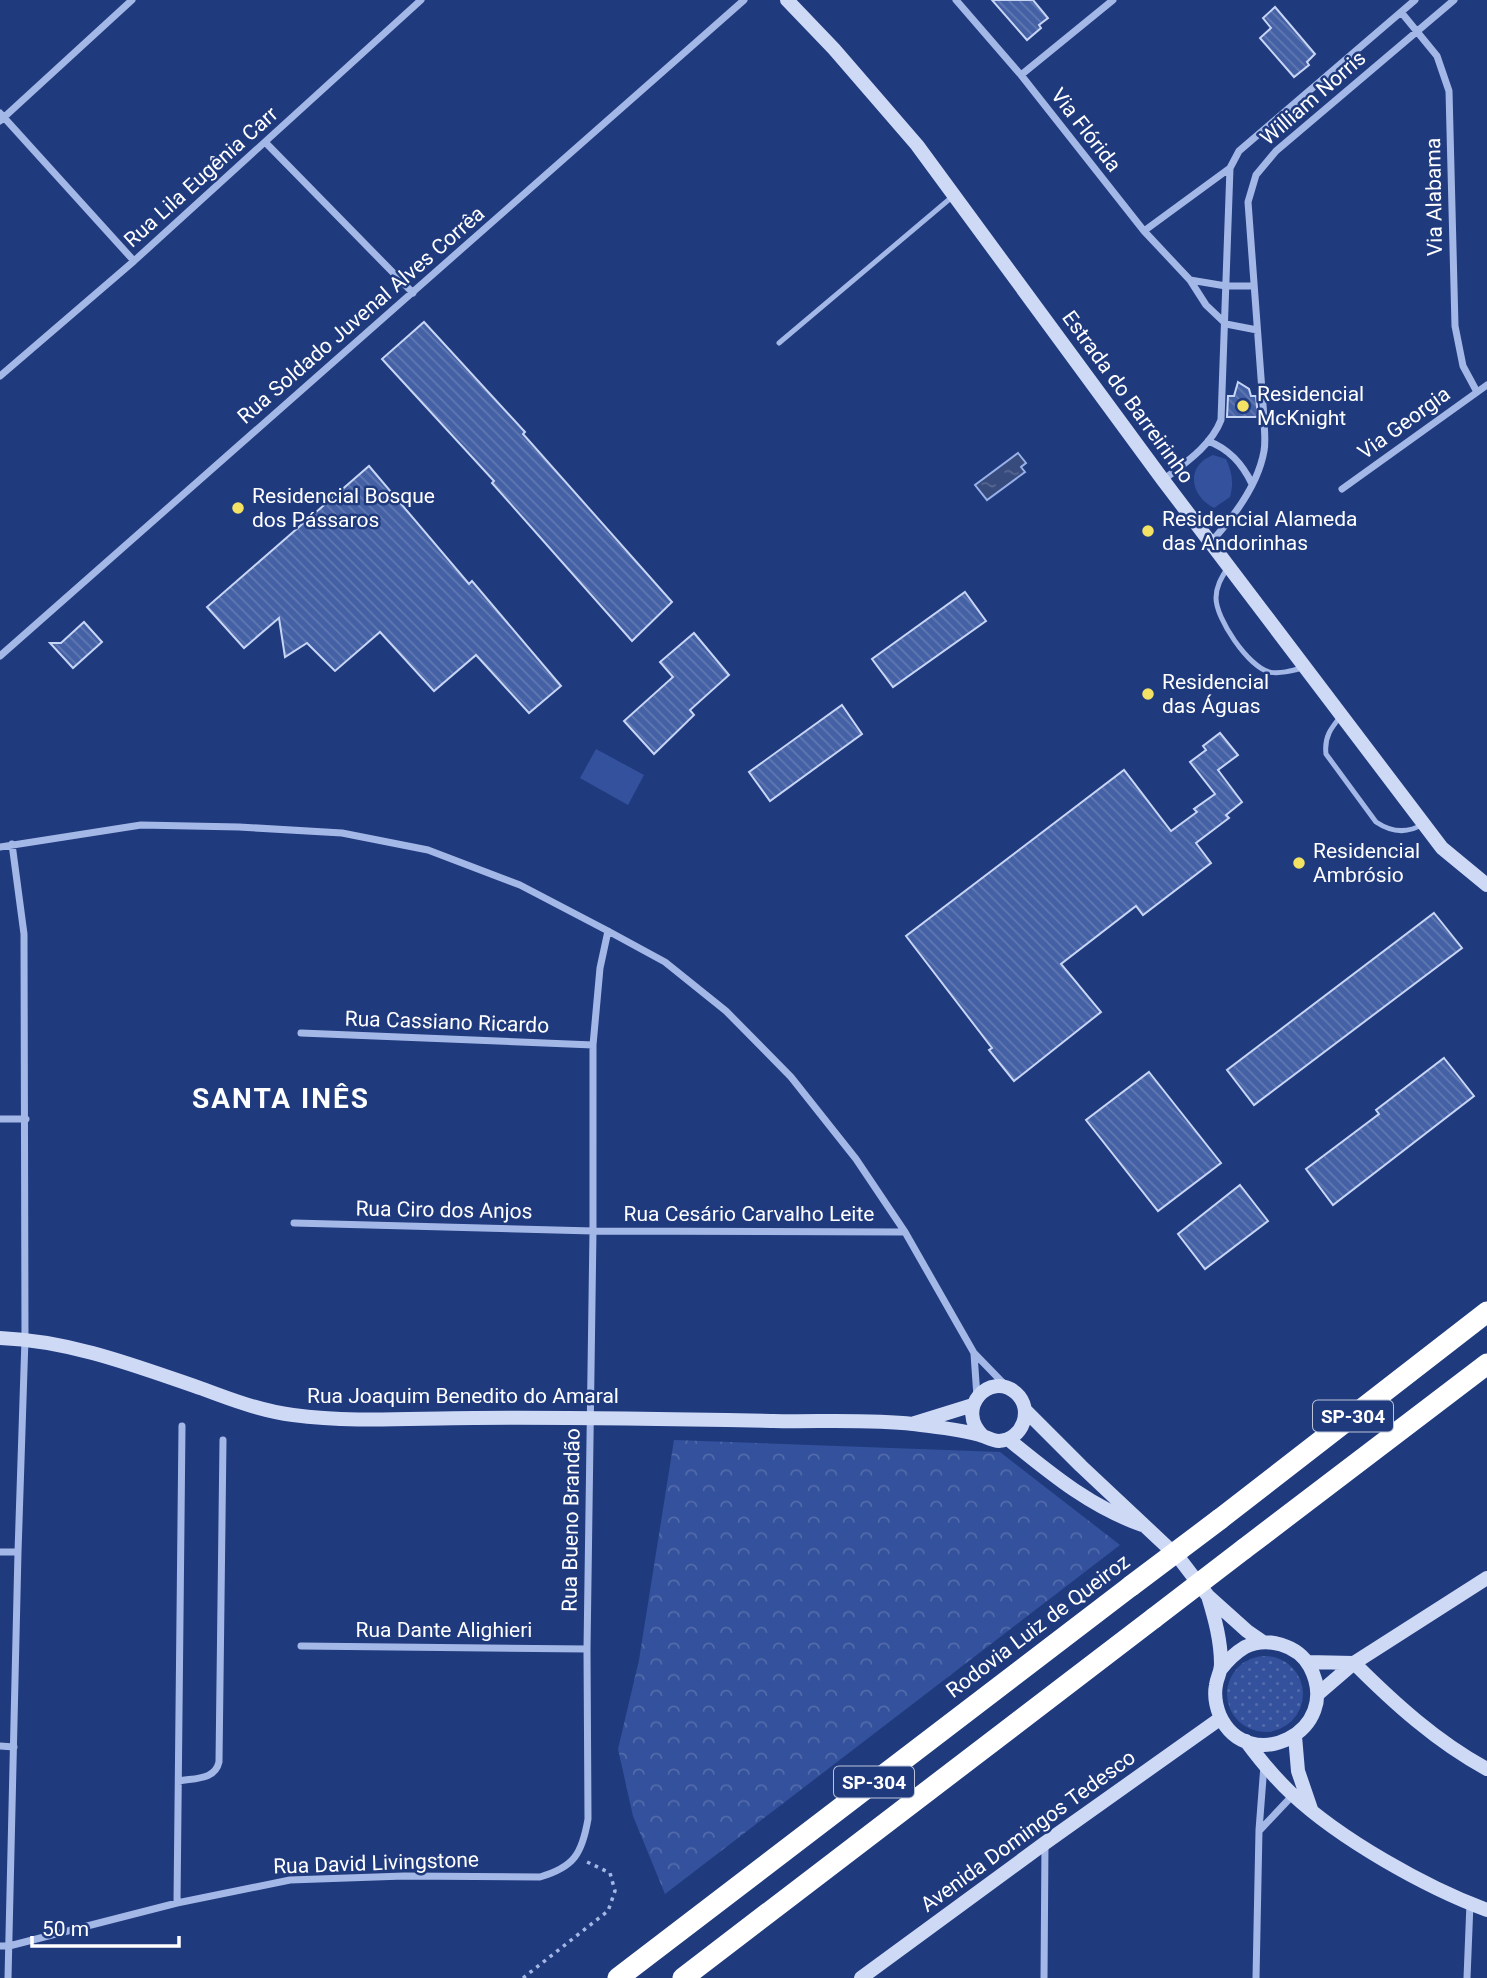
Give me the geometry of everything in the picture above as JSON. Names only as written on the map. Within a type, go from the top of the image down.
[{"type":"highway","name":"Rodovia Luiz de Queiroz","points":[[618,1978],[1487,1312]]},
{"type":"highway","name":"SP-304","points":[[683,1978],[1487,1364]]},
{"type":"main road","name":"Estrada do Barreirinho","points":[[787,0],[892,116],[954,195],[1210,543],[1442,848],[1487,885]]},
{"type":"main road","name":"Rua Joaquim Benedito do Amaral","points":[[0,1338],[64,1345],[106,1356],[248,1405],[292,1415],[339,1418],[589,1418],[911,1424],[983,1436]]},
{"type":"main road","points":[[1025,1410],[1021,1428],[1008,1439],[999,1441],[983,1436],[972,1422],[975,1401],[992,1388],[1009,1389],[1017,1394],[1025,1410],[1179,1558],[1208,1596],[1263,1642]]},
{"type":"main road","name":"Rua Joaquim Benedito do Amaral","points":[[911,1424],[975,1401]]},
{"type":"main road","points":[[1008,1439],[1089,1501],[1143,1525]]},
{"type":"main road","points":[[1318,1694],[1354,1663],[1487,1578]]},
{"type":"main road","points":[[1208,1596],[1221,1644],[1221,1669],[1215,1702],[1221,1718],[1231,1732],[1246,1741],[1263,1745],[1280,1744],[1307,1725],[1315,1710],[1318,1694],[1315,1677],[1307,1662],[1295,1651],[1280,1644],[1263,1642],[1247,1646],[1232,1655],[1221,1669]]},
{"type":"main road","points":[[1307,1662],[1354,1663],[1386,1695],[1430,1732],[1487,1769]]},
{"type":"main road","name":"Avenida Domingos Tedesco","points":[[861,1978],[1221,1718]]},
{"type":"main road","points":[[1295,1736],[1298,1791]]},
{"type":"main road","points":[[1246,1741],[1264,1764],[1298,1791],[1311,1810],[1417,1878],[1487,1910]]},
{"type":"street","points":[[132,0],[1,117],[134,261]]},
{"type":"street","name":"Rua Lila Eugênia Carr","points":[[0,376],[134,261],[421,0]]},
{"type":"street","name":"Rua Soldado Juvenal Alves Corrêa","points":[[0,656],[744,0]]},
{"type":"street","name":"Via Flórida","points":[[956,0],[1021,75],[1144,231],[1190,280],[1206,305],[1226,324]]},
{"type":"street","points":[[1021,75],[1113,0]]},
{"type":"street","name":"William Norris","points":[[1144,231],[1230,168],[1239,151],[1415,0]]},
{"type":"street","name":"William Norris","points":[[1210,543],[1252,485],[1264,452],[1264,418],[1248,202],[1256,175],[1276,151],[1454,0]]},
{"type":"street","name":"Via Alabama","points":[[1401,12],[1437,56],[1449,90],[1455,326],[1463,366],[1477,392]]},
{"type":"street","points":[[266,143],[413,293]]},
{"type":"street","points":[[1163,480],[1216,433],[1222,420],[1230,168]]},
{"type":"street","points":[[1190,280],[1226,286],[1254,286]]},
{"type":"street","points":[[1226,324],[1257,330]]},
{"type":"street","name":"Via Georgia","points":[[1342,489],[1487,384]]},
{"type":"street","points":[[1208,441],[1221,446],[1238,460],[1252,485]]},
{"type":"street","points":[[0,848],[141,825],[342,833],[439,855],[520,885],[608,931],[675,970],[726,1011],[782,1067],[856,1158],[905,1232],[974,1353],[1009,1389]]},
{"type":"street","points":[[8,1978],[26,1339],[24,934],[12,844]]},
{"type":"street","name":"Rua Bueno Brandão","points":[[577,1857],[584,1842],[588,1819],[587,1648],[593,1045],[600,968],[608,931]]},
{"type":"street","name":"Rua Cassiano Ricardo","points":[[301,1033],[593,1045]]},
{"type":"street","points":[[0,1119],[26,1119]]},
{"type":"street","name":"Rua Ciro dos Anjos","points":[[294,1223],[593,1231]]},
{"type":"street","name":"Rua Cesário Carvalho Leite","points":[[593,1231],[905,1232]]},
{"type":"street","points":[[974,1353],[975,1401]]},
{"type":"street","points":[[177,1903],[182,1426]]},
{"type":"street","points":[[179,1781],[212,1775],[219,1762],[223,1440]]},
{"type":"street","points":[[0,1552],[18,1552]]},
{"type":"street","name":"Rua Dante Alighieri","points":[[301,1647],[587,1648]]},
{"type":"street","points":[[0,1746],[14,1747]]},
{"type":"street","points":[[1256,1978],[1259,1830],[1264,1764]]},
{"type":"street","points":[[1259,1830],[1298,1791]]},
{"type":"street","points":[[1044,1978],[1045,1843]]},
{"type":"street","name":"Rua David Livingstone","points":[[9,1947],[177,1903],[290,1880],[404,1876],[540,1877],[560,1871],[577,1857]]},
{"type":"street","points":[[1467,1978],[1470,1903]]},
{"type":"street","points":[[0,1946],[9,1947]]},
{"type":"lane","points":[[779,342],[954,195]]},
{"type":"lane","points":[[1228,567],[1219,583],[1217,608],[1220,618],[1241,647],[1264,670],[1280,673],[1305,668]]},
{"type":"lane","points":[[1341,716],[1325,741],[1326,754],[1376,822],[1383,827],[1400,831],[1424,824]]},
{"type":"path","points":[[523,1978],[608,1912],[615,1891],[610,1873],[577,1857]]},
{"type":"green space","points":[[1213,455],[1226,459],[1232,482],[1230,497],[1214,508],[1200,496],[1194,481],[1198,466]]},
{"type":"green space","points":[[596,749],[644,775],[628,805],[580,778]]},
{"type":"green space","points":[[674,1440],[1000,1452],[1120,1545],[665,1894],[633,1816],[618,1749],[639,1660]]},
{"type":"green space","points":[[1258,1656],[1272,1656],[1286,1662],[1297,1673],[1303,1694],[1300,1709],[1292,1721],[1272,1732],[1258,1732],[1244,1726],[1233,1715],[1227,1701],[1227,1687],[1233,1673],[1244,1662]]},
{"type":"water","points":[[1018,453],[1026,463],[1021,467],[1025,472],[987,500],[975,485]]},
{"type":"building","points":[[992,0],[1033,0],[1048,18],[1027,40]]},
{"type":"building","points":[[1275,7],[1315,54],[1307,62],[1309,65],[1294,77],[1260,38],[1271,28],[1263,18]]},
{"type":"building","points":[[424,322],[525,432],[523,434],[672,602],[632,641],[492,483],[494,481],[382,359]]},
{"type":"building","points":[[1238,382],[1249,389],[1251,396],[1256,396],[1258,417],[1227,417],[1228,396],[1234,396]]},
{"type":"building","points":[[369,466],[469,584],[472,581],[561,686],[529,713],[476,655],[434,691],[380,632],[335,671],[307,643],[285,657],[279,618],[244,648],[207,607]]},
{"type":"building","points":[[965,592],[986,621],[893,687],[872,659]]},
{"type":"building","points":[[84,622],[102,642],[73,668],[50,643],[61,643]]},
{"type":"building","points":[[694,633],[729,675],[690,710],[694,715],[654,754],[624,721],[673,677],[660,662]]},
{"type":"building","points":[[842,705],[862,734],[770,801],[749,772]]},
{"type":"building","points":[[1220,733],[1238,755],[1218,770],[1242,802],[1226,815],[1229,818],[1196,843],[1211,863],[1143,915],[1136,906],[1061,964],[1101,1012],[1014,1081],[906,936],[1124,770],[1171,831],[1197,812],[1194,809],[1215,794],[1190,762],[1206,750],[1203,746]]},
{"type":"building","points":[[1434,913],[1462,948],[1254,1105],[1227,1070]]},
{"type":"building","points":[[1444,1058],[1474,1096],[1333,1205],[1306,1169],[1379,1114],[1376,1110]]},
{"type":"building","points":[[1149,1072],[1221,1163],[1158,1211],[1086,1120]]},
{"type":"building","points":[[1240,1185],[1268,1221],[1205,1269],[1178,1234]]},
{"type":"place","name":"Residencial McKnight","points":[[1243,406]]},
{"type":"place","name":"Residencial Bosque dos Pássaros","points":[[238,508]]},
{"type":"place","name":"Residencial Alameda das Andorinhas","points":[[1148,531]]},
{"type":"place","name":"Residencial das Águas","points":[[1148,694]]},
{"type":"place","name":"Residencial Ambrósio","points":[[1299,863]]},
{"type":"district","name":"SANTA INÊS","points":[[281,1098]]}]
